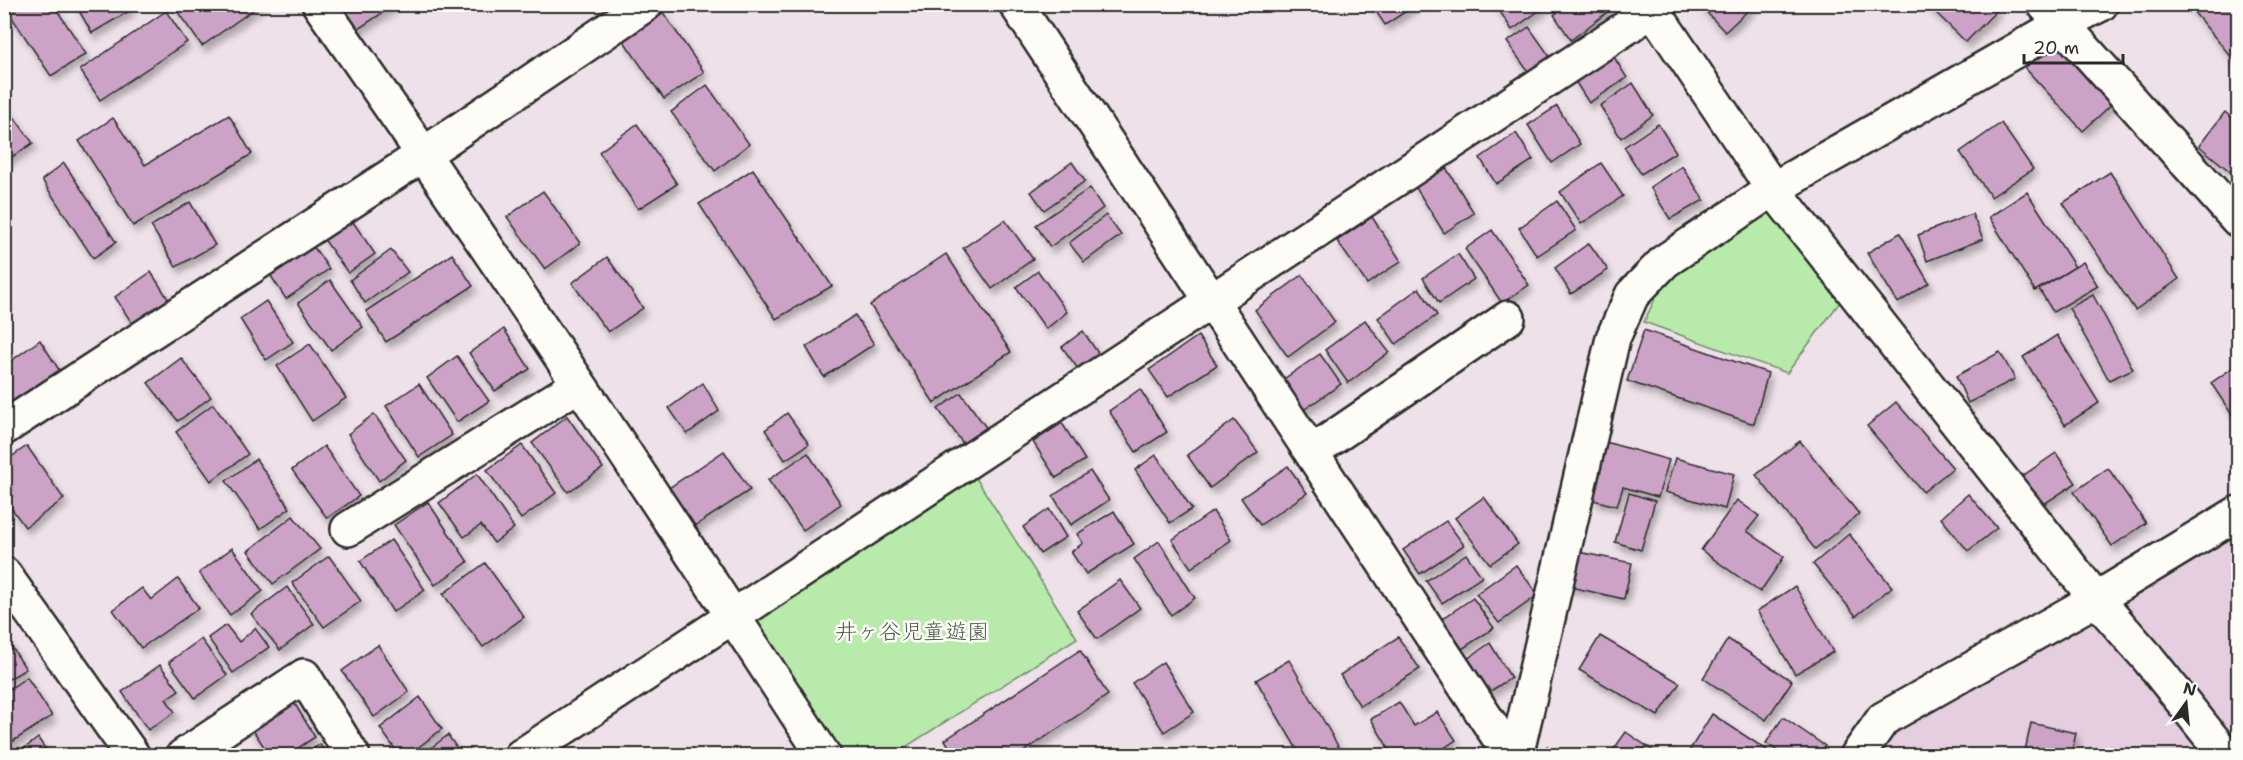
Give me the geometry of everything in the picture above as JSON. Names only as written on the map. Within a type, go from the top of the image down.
[{"type":"street","points":[[319,4],[424,154],[734,616],[824,756]]},
{"type":"street","points":[[4,428],[424,154],[646,4]]},
{"type":"street","points":[[1016,4],[1514,756]]},
{"type":"street","points":[[1514,756],[1613,338],[1632,295],[1665,261],[1773,189],[2053,14],[2101,4]]},
{"type":"street","points":[[521,756],[1651,7],[1773,189],[2096,598],[2147,657],[2226,756]]},
{"type":"street","points":[[2053,14],[2238,220]]},
{"type":"street","points":[[1312,452],[1508,318]]},
{"type":"street","points":[[348,529],[578,385]]},
{"type":"street","points":[[1857,756],[1883,718],[2096,598],[2238,513]]},
{"type":"street","points":[[4,574],[134,756]]},
{"type":"street","points":[[183,756],[304,676],[353,756]]},
{"type":"shaded area","points":[[2238,531],[2238,755],[1873,756],[1890,728]]},
{"type":"green space","points":[[1767,209],[1840,302],[1787,373],[1644,322],[1661,286],[1690,259]]},
{"type":"green space","name":"井ヶ谷児童遊園","points":[[976,478],[1077,638],[893,755],[841,755],[756,619]]},
{"type":"building","points":[[21,4],[53,4],[86,54],[51,76],[9,13]]},
{"type":"building","points":[[75,4],[127,4],[131,10],[92,33]]},
{"type":"building","points":[[172,4],[261,4],[202,46]]},
{"type":"building","points":[[336,4],[392,4],[393,6],[355,31]]},
{"type":"building","points":[[1371,4],[1417,4],[1385,25]]},
{"type":"building","points":[[1495,4],[1547,4],[1547,5],[1512,30]]},
{"type":"building","points":[[1562,4],[1618,4],[1571,40],[1554,15],[1564,7]]},
{"type":"building","points":[[1699,4],[1755,4],[1725,32]]},
{"type":"building","points":[[1927,4],[1991,4],[1997,10],[1966,42]]},
{"type":"building","points":[[2187,4],[2238,4],[2238,65]]},
{"type":"building","points":[[166,11],[187,42],[100,100],[80,70]]},
{"type":"building","points":[[662,11],[704,72],[664,99],[623,40]]},
{"type":"building","points":[[1529,27],[1553,61],[1532,77],[1507,42]]},
{"type":"building","points":[[2056,39],[2114,102],[2083,131],[2025,68]]},
{"type":"building","points":[[1611,52],[1627,78],[1589,103],[1573,78]]},
{"type":"building","points":[[1633,83],[1653,115],[1621,138],[1600,106]]},
{"type":"building","points":[[707,85],[749,144],[715,171],[671,112]]},
{"type":"building","points":[[4,103],[33,143],[4,162]]},
{"type":"building","points":[[1557,106],[1580,144],[1552,163],[1528,125]]},
{"type":"building","points":[[2225,112],[2238,123],[2238,178],[2199,146]]},
{"type":"building","points":[[229,115],[252,154],[133,226],[79,141],[113,118],[145,165]]},
{"type":"building","points":[[2001,123],[2033,169],[1991,197],[1960,152]]},
{"type":"building","points":[[637,124],[677,184],[638,209],[599,152]]},
{"type":"building","points":[[1658,124],[1676,152],[1641,174],[1624,147]]},
{"type":"building","points":[[1516,133],[1533,160],[1496,184],[1480,158]]},
{"type":"building","points":[[1072,162],[1085,181],[1044,210],[1031,192]]},
{"type":"building","points":[[64,163],[116,242],[93,258],[42,180]]},
{"type":"building","points":[[1443,163],[1474,213],[1444,233],[1413,183]]},
{"type":"building","points":[[1601,163],[1623,196],[1581,224],[1560,192]]},
{"type":"building","points":[[1682,166],[1704,200],[1670,219],[1650,187]]},
{"type":"building","points":[[753,169],[832,286],[776,319],[699,204]]},
{"type":"building","points":[[2110,172],[2179,279],[2135,310],[2063,203]]},
{"type":"building","points":[[1090,188],[1103,208],[1050,247],[1036,225]]},
{"type":"building","points":[[543,191],[580,243],[545,269],[507,217]]},
{"type":"building","points":[[2027,192],[2075,267],[2035,291],[1989,217]]},
{"type":"building","points":[[1557,201],[1576,230],[1537,256],[1519,228]]},
{"type":"building","points":[[190,202],[215,245],[176,267],[151,226]]},
{"type":"building","points":[[1972,214],[1983,239],[1927,261],[1918,235]]},
{"type":"building","points":[[1106,215],[1121,235],[1084,262],[1069,243]]},
{"type":"building","points":[[1372,217],[1401,261],[1367,284],[1337,241]]},
{"type":"building","points":[[351,219],[375,254],[348,273],[323,238]]},
{"type":"building","points":[[1005,220],[1033,259],[992,289],[963,248]]},
{"type":"building","points":[[1492,230],[1529,285],[1502,303],[1465,249]]},
{"type":"building","points":[[1900,233],[1929,283],[1898,303],[1867,253]]},
{"type":"building","points":[[311,243],[329,269],[286,299],[269,273]]},
{"type":"building","points":[[1589,243],[1608,270],[1571,294],[1555,268]]},
{"type":"building","points":[[391,250],[408,272],[365,303],[350,280]]},
{"type":"building","points":[[452,254],[473,286],[386,342],[366,311]]},
{"type":"building","points":[[946,254],[1011,352],[934,403],[870,305]]},
{"type":"building","points":[[1458,254],[1474,279],[1439,303],[1423,278]]},
{"type":"building","points":[[607,257],[643,308],[608,332],[572,283]]},
{"type":"building","points":[[2083,262],[2098,286],[2053,312],[2039,289]]},
{"type":"building","points":[[1038,271],[1067,312],[1046,329],[1016,287]]},
{"type":"building","points":[[151,272],[172,305],[135,328],[115,297]]},
{"type":"building","points":[[1302,275],[1335,322],[1288,357],[1255,310]]},
{"type":"building","points":[[330,280],[363,327],[331,350],[298,303]]},
{"type":"building","points":[[1419,288],[1437,315],[1396,344],[1378,318]]},
{"type":"building","points":[[2093,295],[2133,369],[2109,380],[2069,308]]},
{"type":"building","points":[[266,301],[293,342],[266,360],[240,319]]},
{"type":"building","points":[[855,315],[874,344],[824,377],[806,347]]},
{"type":"building","points":[[1365,320],[1389,352],[1348,383],[1325,350]]},
{"type":"building","points":[[504,329],[530,369],[495,391],[469,353]]},
{"type":"building","points":[[1644,330],[1768,373],[1754,424],[1627,381]]},
{"type":"building","points":[[1083,331],[1100,356],[1079,370],[1062,347]]},
{"type":"building","points":[[2057,335],[2099,403],[2065,425],[2023,357]]},
{"type":"building","points":[[1198,336],[1217,365],[1168,397],[1149,370]]},
{"type":"building","points":[[40,340],[63,376],[4,418],[4,366]]},
{"type":"building","points":[[310,344],[346,398],[312,421],[277,366]]},
{"type":"building","points":[[2000,352],[2015,379],[1968,403],[1956,376]]},
{"type":"building","points":[[1320,354],[1341,384],[1302,411],[1281,381]]},
{"type":"building","points":[[457,356],[489,401],[457,422],[427,378]]},
{"type":"building","points":[[181,358],[211,397],[178,421],[148,383]]},
{"type":"building","points":[[2238,364],[2238,424],[2211,383]]},
{"type":"building","points":[[703,383],[719,411],[687,434],[669,408]]},
{"type":"building","points":[[419,384],[452,435],[419,457],[386,406]]},
{"type":"building","points":[[1140,389],[1167,432],[1136,452],[1109,411]]},
{"type":"building","points":[[961,393],[990,433],[967,449],[938,409]]},
{"type":"building","points":[[1896,402],[1953,468],[1923,492],[1867,426]]},
{"type":"building","points":[[213,404],[248,454],[211,481],[176,432]]},
{"type":"building","points":[[787,413],[809,444],[785,460],[765,430]]},
{"type":"building","points":[[374,414],[406,460],[379,481],[348,434]]},
{"type":"building","points":[[567,416],[603,468],[568,492],[532,443]]},
{"type":"building","points":[[1234,420],[1258,452],[1210,488],[1187,455]]},
{"type":"building","points":[[1062,423],[1085,460],[1056,478],[1033,442]]},
{"type":"building","points":[[1602,441],[1669,460],[1658,497],[1623,487],[1617,506],[1593,500],[1598,479],[1592,477]]},
{"type":"building","points":[[1800,441],[1859,514],[1815,549],[1756,475]]},
{"type":"building","points":[[522,445],[556,493],[521,519],[487,470]]},
{"type":"building","points":[[27,446],[64,499],[25,527],[4,498],[4,462]]},
{"type":"building","points":[[324,446],[359,496],[327,518],[292,470]]},
{"type":"building","points":[[724,451],[750,490],[689,530],[663,492]]},
{"type":"building","points":[[808,453],[841,504],[803,530],[768,480]]},
{"type":"building","points":[[2056,453],[2076,483],[2041,506],[2021,477]]},
{"type":"building","points":[[1156,455],[1192,509],[1170,523],[1135,470]]},
{"type":"building","points":[[1675,458],[1734,474],[1725,509],[1665,492]]},
{"type":"building","points":[[256,459],[290,508],[260,529],[226,481]]},
{"type":"building","points":[[1288,466],[1307,493],[1260,525],[1241,498]]},
{"type":"building","points":[[2108,468],[2146,523],[2112,546],[2074,492]]},
{"type":"building","points":[[1090,471],[1109,500],[1071,525],[1053,496]]},
{"type":"building","points":[[477,474],[514,528],[494,543],[481,525],[464,537],[439,503]]},
{"type":"building","points":[[1629,493],[1655,501],[1641,550],[1615,542]]},
{"type":"building","points":[[1968,494],[1997,528],[1968,551],[1941,518]]},
{"type":"building","points":[[1484,497],[1518,544],[1490,564],[1455,518]]},
{"type":"building","points":[[1737,500],[1759,516],[1747,531],[1784,557],[1760,592],[1701,550]]},
{"type":"building","points":[[428,502],[468,562],[435,585],[394,525]]},
{"type":"building","points":[[1049,509],[1066,537],[1040,554],[1023,527]]},
{"type":"building","points":[[1114,511],[1134,544],[1086,574],[1071,552],[1083,543],[1077,534]]},
{"type":"building","points":[[1213,511],[1231,540],[1191,568],[1172,540]]},
{"type":"building","points":[[293,516],[320,549],[273,584],[248,551]]},
{"type":"building","points":[[1446,521],[1464,545],[1420,574],[1403,550]]},
{"type":"building","points":[[1849,534],[1892,587],[1856,616],[1813,564]]},
{"type":"building","points":[[391,540],[425,590],[393,612],[360,561]]},
{"type":"building","points":[[1159,541],[1195,598],[1171,615],[1134,559]]},
{"type":"building","points":[[232,548],[263,591],[230,615],[199,573]]},
{"type":"building","points":[[1574,551],[1632,563],[1624,599],[1566,586]]},
{"type":"building","points":[[1466,554],[1482,577],[1442,603],[1426,581]]},
{"type":"building","points":[[329,556],[361,601],[324,627],[292,583]]},
{"type":"building","points":[[485,563],[524,617],[483,647],[443,594]]},
{"type":"building","points":[[1516,565],[1538,595],[1499,623],[1476,594]]},
{"type":"building","points":[[178,579],[199,608],[141,648],[113,610],[142,588],[151,600]]},
{"type":"building","points":[[1120,580],[1140,608],[1097,639],[1077,611]]},
{"type":"building","points":[[1795,586],[1833,652],[1795,674],[1757,611]]},
{"type":"building","points":[[287,587],[314,624],[280,650],[251,614]]},
{"type":"building","points":[[1473,598],[1494,628],[1462,649],[1442,619]]},
{"type":"building","points":[[226,625],[239,642],[255,628],[269,647],[233,673],[208,638]]},
{"type":"building","points":[[4,635],[26,669],[4,682]]},
{"type":"building","points":[[1600,636],[1680,683],[1658,716],[1579,670]]},
{"type":"building","points":[[1398,637],[1420,669],[1360,706],[1340,675]]},
{"type":"building","points":[[201,639],[227,675],[195,698],[169,662]]},
{"type":"building","points":[[1728,639],[1792,681],[1766,720],[1703,678]]},
{"type":"building","points":[[1490,643],[1511,678],[1489,692],[1467,659]]},
{"type":"building","points":[[378,645],[409,692],[374,717],[342,671]]},
{"type":"building","points":[[1080,650],[1108,695],[1017,756],[955,756],[945,740]]},
{"type":"building","points":[[1289,660],[1342,753],[1338,756],[1301,756],[1256,680]]},
{"type":"building","points":[[1163,662],[1194,712],[1164,732],[1132,683]]},
{"type":"building","points":[[160,665],[179,690],[166,699],[175,712],[148,730],[122,692]]},
{"type":"building","points":[[27,677],[52,716],[4,747],[4,693]]},
{"type":"building","points":[[290,696],[315,737],[286,756],[270,756],[249,724]]},
{"type":"building","points":[[420,697],[442,729],[407,756],[400,756],[380,728]]},
{"type":"building","points":[[1399,702],[1414,726],[1437,712],[1456,740],[1432,756],[1393,756],[1371,719]]},
{"type":"building","points":[[1712,714],[1773,754],[1772,756],[1686,756]]},
{"type":"building","points":[[1783,717],[1825,746],[1818,756],[1785,756],[1766,743]]},
{"type":"building","points":[[2031,723],[2076,733],[2071,756],[2042,756],[2025,751]]},
{"type":"building","points":[[1626,732],[1661,756],[1609,756]]},
{"type":"building","points":[[448,735],[462,756],[420,756]]},
{"type":"building","points":[[38,738],[50,756],[14,756]]},
{"type":"building","points":[[320,744],[327,756],[303,756]]},
{"type":"building","points":[[1547,746],[1560,756],[1540,756]]}]
